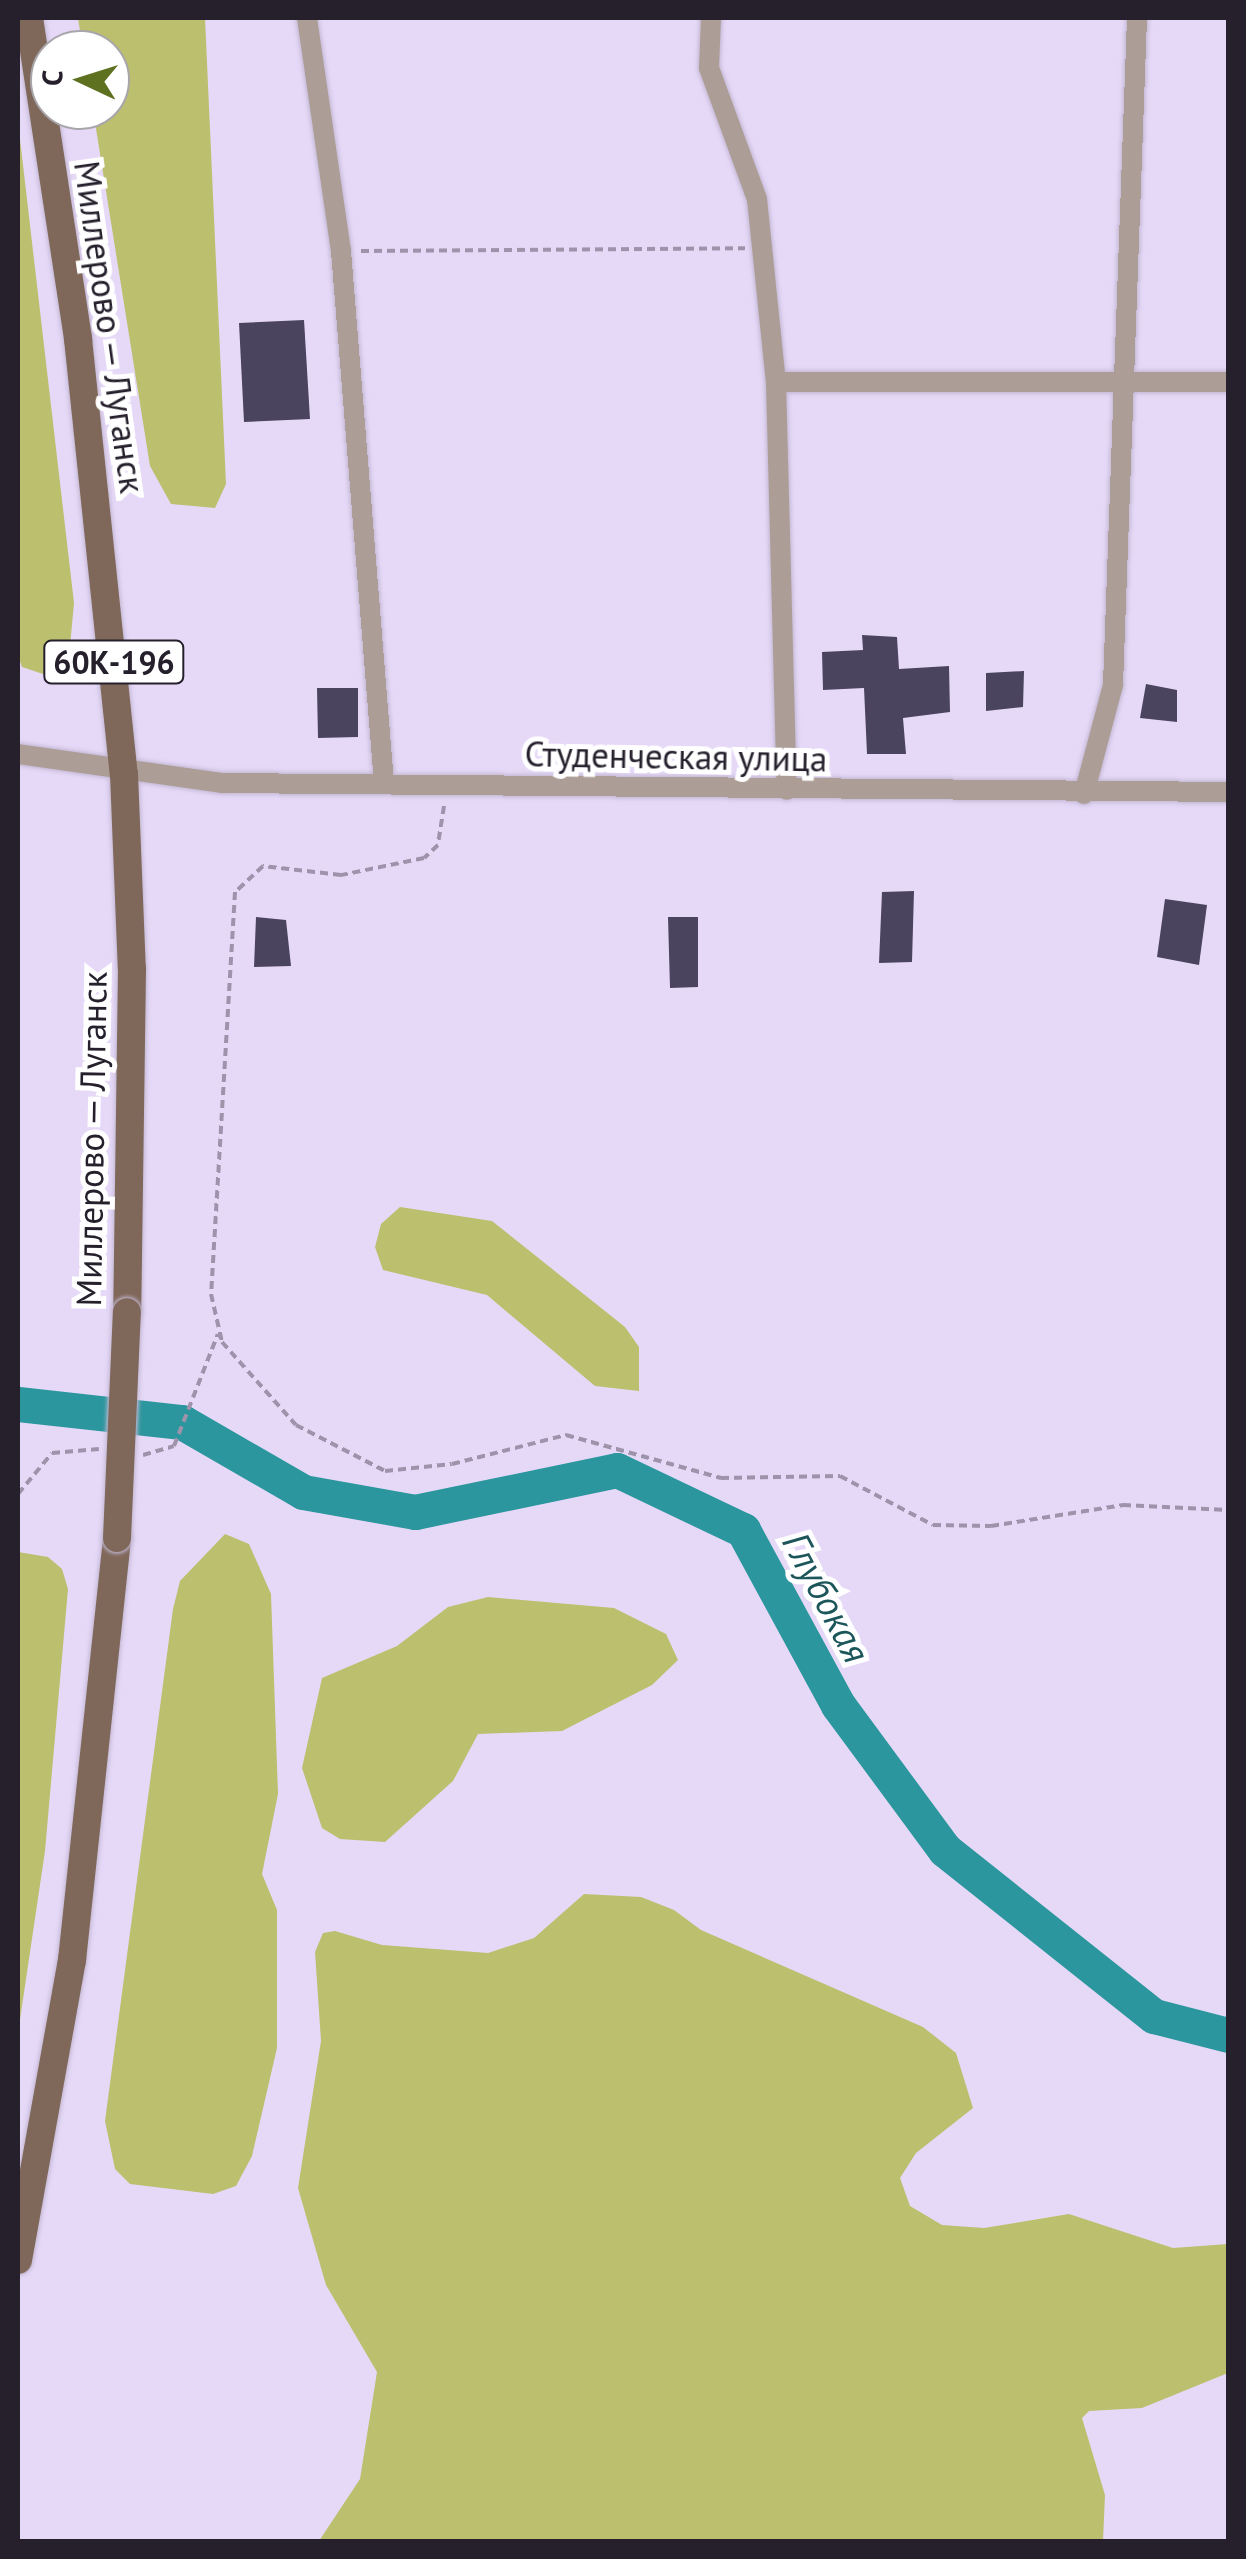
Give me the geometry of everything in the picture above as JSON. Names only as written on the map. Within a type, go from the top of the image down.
[{"type":"main road","name":"Миллерово — Луганск","points":[[18,2260],[72,1960],[117,1538],[127,1312],[132,969],[124,774],[78,339],[29,18]]},
{"type":"street","points":[[307,18],[341,250],[384,783]]},
{"type":"street","points":[[710,18],[708,68],[757,199],[776,382],[787,790]]},
{"type":"street","points":[[1084,794],[1113,685],[1128,382],[1137,18]]},
{"type":"street","points":[[776,382],[1228,382]]},
{"type":"street","name":"Студенческая улица","points":[[18,754],[124,774],[384,783],[1084,794],[1228,792]]},
{"type":"path","points":[[341,250],[762,248]]},
{"type":"path","points":[[444,784],[444,830],[424,858],[341,875],[263,866],[234,892],[211,1294],[222,1342],[296,1426],[385,1470],[452,1464],[566,1435],[721,1478],[840,1476],[933,1525],[991,1526],[1122,1504],[1228,1510]]},
{"type":"green space","points":[[78,18],[205,18],[226,484],[215,508],[171,504],[150,466],[96,130],[130,130],[130,30],[80,30]]},
{"type":"green space","points":[[18,122],[74,603],[68,667],[49,676],[22,667],[18,655]]},
{"type":"green space","points":[[400,1207],[492,1221],[625,1327],[639,1347],[639,1391],[595,1386],[487,1295],[383,1270],[375,1247],[381,1224]]},
{"type":"green space","points":[[225,1534],[249,1544],[271,1594],[278,1794],[262,1874],[277,1910],[277,2048],[252,2156],[236,2186],[213,2194],[130,2184],[115,2169],[105,2121],[173,1609],[180,1581]]},
{"type":"green space","points":[[18,1552],[48,1557],[62,1569],[68,1589],[45,1851],[18,2033]]},
{"type":"green space","points":[[488,1597],[614,1608],[666,1634],[678,1660],[652,1685],[562,1731],[478,1734],[453,1781],[385,1842],[340,1839],[322,1828],[302,1768],[322,1678],[397,1646],[448,1607]]},
{"type":"green space","points":[[584,1894],[641,1897],[674,1910],[701,1930],[923,2027],[956,2053],[973,2108],[916,2153],[900,2178],[910,2206],[942,2225],[984,2228],[1069,2214],[1173,2248],[1228,2244],[1228,2373],[1142,2408],[1089,2411],[1082,2418],[1105,2495],[1103,2541],[319,2541],[360,2479],[377,2372],[326,2285],[298,2188],[321,2041],[315,1952],[323,1933],[335,1931],[382,1945],[488,1953],[534,1938]]},
{"type":"building","points":[[304,320],[310,419],[244,422],[239,323]]},
{"type":"building","points":[[862,635],[897,637],[899,669],[949,666],[950,712],[903,718],[906,754],[867,754],[864,688],[823,690],[822,652],[863,650]]},
{"type":"building","points":[[1024,671],[1023,707],[986,711],[986,673]]},
{"type":"building","points":[[1146,684],[1177,690],[1177,722],[1140,718]]},
{"type":"building","points":[[317,688],[358,688],[358,737],[318,738]]},
{"type":"building","points":[[914,891],[912,962],[879,963],[882,892]]},
{"type":"building","points":[[1165,899],[1207,905],[1199,965],[1157,957]]},
{"type":"building","points":[[256,917],[286,920],[291,966],[254,967]]},
{"type":"building","points":[[668,917],[698,917],[698,987],[670,988]]},
{"type":"waterway","name":"Глубокая","points":[[18,1404],[182,1422],[303,1492],[415,1512],[617,1470],[743,1530],[838,1705],[945,1850],[1154,2016],[1228,2035]]}]
